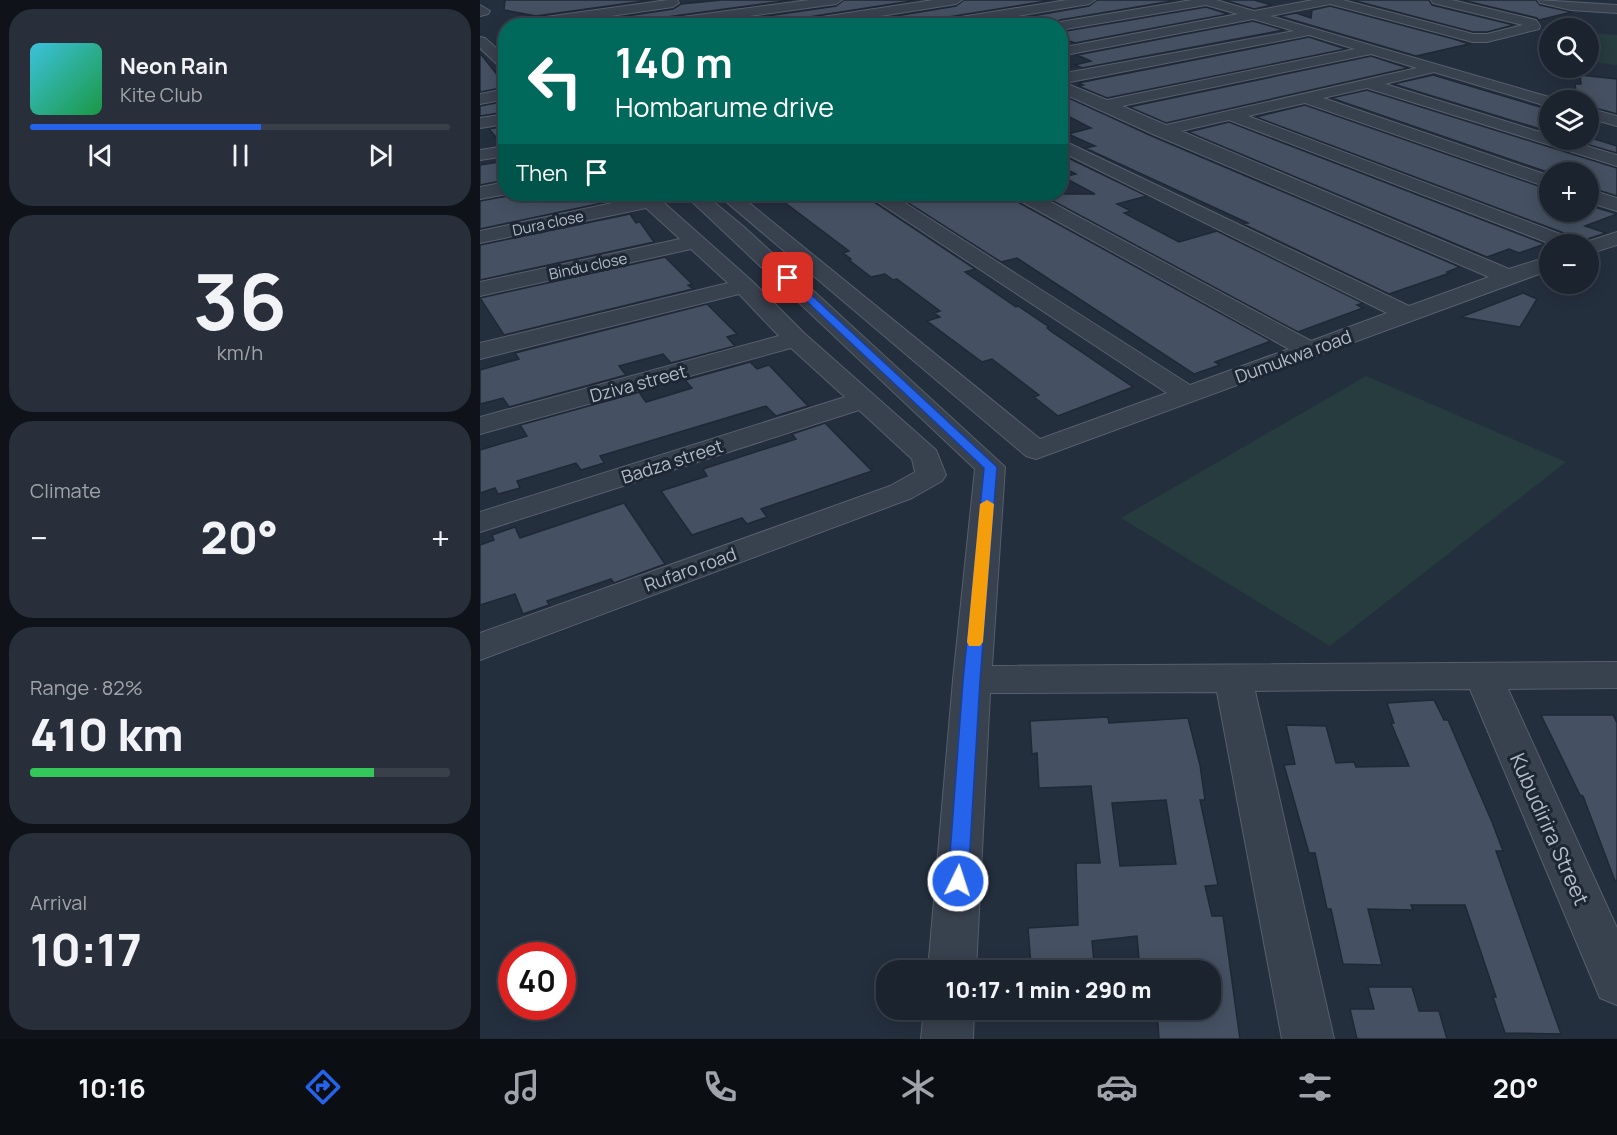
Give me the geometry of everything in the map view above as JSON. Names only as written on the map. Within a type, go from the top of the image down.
[{"type":"street","points":[[573,0],[600,18]]},
{"type":"street","points":[[704,18],[836,0]]},
{"type":"street","points":[[837,18],[956,0]]},
{"type":"street","points":[[999,0],[1044,18]]},
{"type":"street","points":[[978,18],[1089,0]]},
{"type":"street","points":[[1068,51],[1330,0],[1473,38],[1487,39],[1534,26],[1531,22],[1437,0]]},
{"type":"street","points":[[1544,0],[1571,6],[1617,9]]},
{"type":"street","points":[[519,18],[556,13],[563,17],[680,1]]},
{"type":"street","points":[[1068,25],[1205,1],[1539,99]]},
{"type":"street","points":[[1068,27],[1118,42]]},
{"type":"street","points":[[1068,77],[1309,32]]},
{"type":"street","points":[[1106,105],[1370,50]]},
{"type":"street","points":[[1161,131],[1434,69]]},
{"type":"street","points":[[1366,84],[1617,161]]},
{"type":"street","points":[[1068,89],[1161,131],[1508,277]]},
{"type":"street","points":[[480,99],[498,96]]},
{"type":"street","points":[[1304,97],[1539,178]]},
{"type":"street","points":[[1233,116],[1543,234]]},
{"type":"street","points":[[1599,116],[1617,121]]},
{"type":"street","points":[[480,123],[498,120]]},
{"type":"street","points":[[1068,148],[1407,314]]},
{"type":"street","points":[[482,152],[498,151]]},
{"type":"street","points":[[480,193],[498,190]]},
{"type":"street","points":[[1599,199],[1617,205]]},
{"type":"street","name":"Dura close","points":[[480,237],[630,201]]},
{"type":"street","points":[[651,201],[744,286],[796,339],[864,400]]},
{"type":"street","points":[[701,201],[737,231],[990,467],[972,681],[953,960]]},
{"type":"street","name":"Dumukwa road","points":[[735,201],[1036,450],[1539,266]]},
{"type":"street","points":[[890,201],[1186,394]]},
{"type":"street","points":[[1035,201],[1309,350]]},
{"type":"street","points":[[1599,245],[1617,238]]},
{"type":"street","name":"Bindu close","points":[[480,289],[696,242]]},
{"type":"street","points":[[480,351],[744,286]]},
{"type":"street","name":"Dziva street","points":[[480,426],[796,339]]},
{"type":"street","name":"Rufaro road","points":[[480,647],[901,492],[931,475],[926,456],[864,400]]},
{"type":"street","name":"Badza street","points":[[480,522],[864,400]]},
{"type":"street","name":"Kubudirira Street","points":[[1483,675],[1617,982]]},
{"type":"street","points":[[972,681],[1617,675]]},
{"type":"street","points":[[1233,677],[1308,1039]]},
{"type":"street","points":[[947,1039],[948,1020]]},
{"type":"green space","points":[[1599,34],[1617,35],[1617,65],[1599,63]]},
{"type":"green space","points":[[1366,376],[1566,462],[1330,646],[1121,518]]},
{"type":"building","points":[[505,0],[652,0],[536,16],[504,10]]},
{"type":"building","points":[[722,0],[792,0],[660,18],[613,18],[673,9],[681,4]]},
{"type":"building","points":[[844,0],[918,0],[807,18],[753,18],[836,6]]},
{"type":"building","points":[[964,0],[1053,0],[942,18],[883,18],[956,6]]},
{"type":"building","points":[[1097,0],[1178,0],[1068,19],[1020,18],[1089,6]]},
{"type":"building","points":[[1224,0],[1254,0],[1272,5],[1254,9]]},
{"type":"building","points":[[1352,0],[1429,0],[1432,5],[1514,25],[1487,32],[1473,32]]},
{"type":"building","points":[[1462,0],[1536,0],[1540,5],[1572,12],[1539,18],[1539,20]]},
{"type":"building","points":[[1330,6],[1469,44],[1416,56],[1279,16],[1296,13],[1311,18],[1312,10]]},
{"type":"building","points":[[1206,7],[1228,14],[1075,43],[1068,41],[1068,31]]},
{"type":"building","points":[[1253,21],[1284,30],[1082,68],[1075,65],[1091,61],[1077,55]]},
{"type":"building","points":[[1309,37],[1346,49],[1107,98],[1078,86],[1083,85],[1078,83]]},
{"type":"building","points":[[480,53],[498,76],[498,89],[480,92]]},
{"type":"building","points":[[1371,56],[1408,68],[1166,123],[1129,107]]},
{"type":"building","points":[[1433,75],[1539,107],[1539,129],[1393,84]]},
{"type":"building","points":[[1580,78],[1617,79],[1617,114],[1599,109],[1599,90],[1576,90],[1575,84],[1581,84]]},
{"type":"building","points":[[1367,90],[1539,144],[1539,150],[1559,150],[1598,162],[1539,162],[1539,169],[1331,98]]},
{"type":"building","points":[[1068,98],[1460,267],[1447,272],[1450,273],[1389,294],[1243,224],[1248,223],[1085,148],[1095,146],[1068,134],[1091,128],[1068,116]]},
{"type":"building","points":[[498,103],[498,113],[480,116],[480,106]]},
{"type":"building","points":[[1305,105],[1539,186],[1539,222],[1596,222],[1585,226],[1606,233],[1599,235],[1566,234],[1256,117]]},
{"type":"building","points":[[1229,122],[1539,242],[1539,246],[1519,253],[1509,249],[1487,257],[1188,132]]},
{"type":"building","points":[[498,127],[498,139],[489,129]]},
{"type":"building","points":[[1599,140],[1617,146],[1617,153],[1599,148]]},
{"type":"building","points":[[1068,158],[1147,196],[1117,204],[1131,211],[1124,213],[1179,242],[1217,231],[1363,303],[1357,305],[1363,308],[1298,332],[1053,201],[1068,201],[1068,194],[1095,194],[1068,180],[1068,176],[1076,174],[1068,170]]},
{"type":"building","points":[[498,162],[498,182],[480,185],[480,165]]},
{"type":"building","points":[[1599,162],[1617,168],[1617,196],[1599,190]]},
{"type":"building","points":[[498,198],[498,201],[612,201],[480,229],[480,201]]},
{"type":"building","points":[[873,201],[975,269],[965,272],[1049,327],[1047,328],[1052,332],[1133,387],[1058,416],[1034,397],[1039,395],[992,359],[982,362],[927,321],[940,317],[934,313],[940,311],[897,279],[893,280],[885,274],[871,277],[843,253],[849,251],[784,202]]},
{"type":"building","points":[[905,201],[1016,201],[1271,341],[1215,362],[1220,365],[1194,374],[1017,258],[1001,262]]},
{"type":"building","points":[[1599,208],[1617,214],[1599,221]]},
{"type":"building","points":[[630,214],[636,223],[640,222],[654,242],[480,280],[480,245]]},
{"type":"building","points":[[665,257],[692,284],[688,285],[693,289],[504,335],[480,298]]},
{"type":"building","points":[[1523,293],[1537,299],[1520,327],[1461,317]]},
{"type":"building","points":[[707,304],[737,334],[727,337],[735,346],[671,363],[663,354],[619,366],[626,375],[509,407],[503,398],[480,404],[480,370],[519,359],[515,353]]},
{"type":"building","points":[[750,362],[757,369],[769,365],[808,406],[776,416],[766,406],[600,456],[604,463],[581,470],[576,463],[517,481],[520,488],[498,494],[495,488],[480,493],[480,450],[527,436],[520,425],[639,392],[646,402],[692,388],[685,380]]},
{"type":"building","points":[[825,423],[872,471],[761,509],[767,517],[747,524],[742,518],[692,535],[661,491],[707,476],[703,469],[796,439],[792,434]]},
{"type":"building","points":[[624,503],[665,564],[614,583],[611,579],[547,601],[549,605],[523,614],[515,594],[480,605],[480,545],[494,540],[492,535],[515,527],[520,538]]},
{"type":"building","points":[[1434,700],[1444,720],[1448,720],[1492,822],[1503,851],[1496,851],[1561,1034],[1505,1033],[1493,997],[1496,997],[1465,905],[1411,905],[1413,910],[1368,909],[1382,965],[1343,964],[1331,909],[1327,909],[1315,853],[1309,853],[1284,765],[1295,764],[1286,725],[1326,726],[1336,763],[1354,762],[1356,767],[1409,766],[1391,723],[1394,723],[1387,703]]},
{"type":"building","points":[[1541,715],[1613,715],[1617,723],[1617,880],[1615,881],[1583,796],[1580,795]]},
{"type":"building","points":[[1108,717],[1109,723],[1188,718],[1200,765],[1205,800],[1200,800],[1218,885],[1205,886],[1212,916],[1223,916],[1240,1039],[1159,1039],[1158,1020],[1221,1020],[1221,960],[1139,960],[1137,936],[1092,941],[1094,960],[1031,960],[1028,928],[1078,925],[1076,863],[1100,863],[1091,786],[1039,788],[1037,753],[1032,754],[1030,721]],"holes":[[[1166,800],[1176,864],[1120,866],[1112,803]]]},
{"type":"building","points":[[1368,987],[1412,987],[1419,1011],[1439,1011],[1447,1039],[1357,1039],[1350,1009],[1374,1009]]},
{"type":"slow traffic","points":[[975,642],[987,504]]},
{"type":"route","points":[[788,278],[990,467],[958,881]]}]
